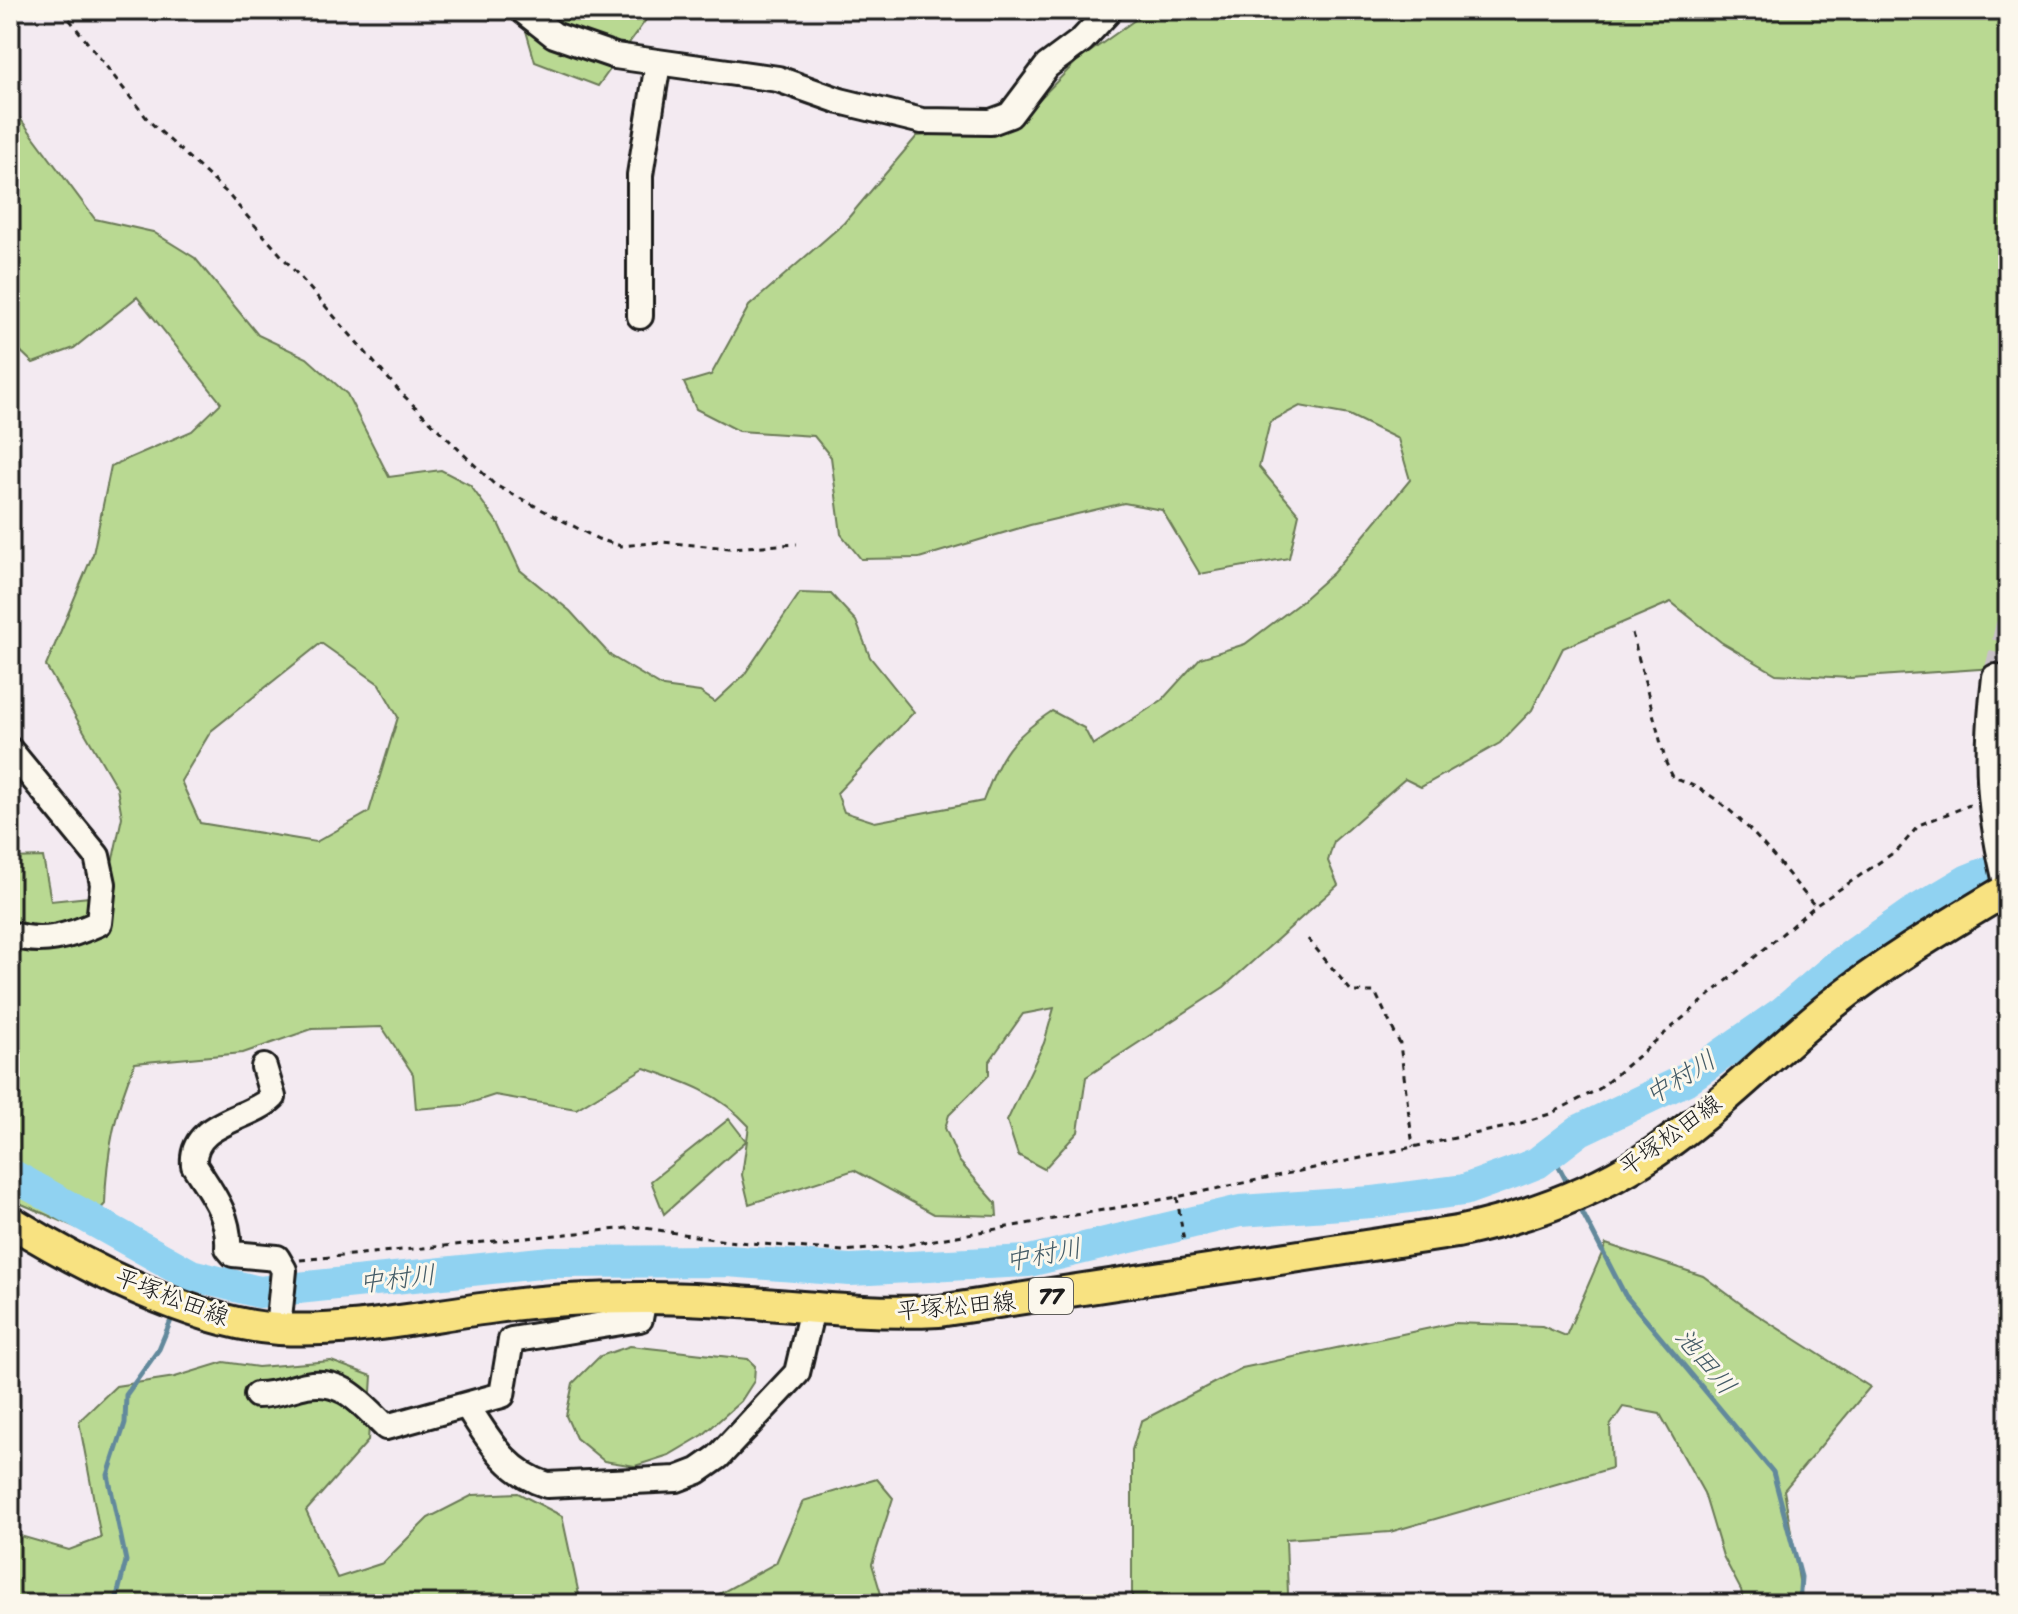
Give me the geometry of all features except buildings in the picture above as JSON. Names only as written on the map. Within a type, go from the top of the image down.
[{"type":"main road","name":"平塚松田線","points":[[10,1221],[165,1299],[231,1321],[279,1320],[364,1325],[514,1305],[644,1298],[892,1313],[982,1307],[1457,1232],[1509,1221],[1579,1195],[1644,1160],[1707,1111],[1832,1004],[2007,886]]},
{"type":"street","points":[[522,10],[554,35],[585,47],[658,63],[778,79],[840,101],[922,121],[991,122],[1010,115],[1047,66],[1082,40],[1110,10]]},
{"type":"street","points":[[640,316],[640,175],[658,63]]},
{"type":"street","points":[[1995,677],[1987,741],[1989,801],[2007,886]]},
{"type":"street","points":[[10,750],[97,856],[103,884],[99,923],[64,938],[23,938],[10,934]]},
{"type":"street","points":[[264,1067],[273,1097],[264,1106],[218,1125],[196,1144],[193,1156],[194,1165],[225,1215],[229,1228],[228,1248],[233,1254],[277,1258],[284,1270],[279,1320]]},
{"type":"street","points":[[257,1395],[276,1395],[307,1385],[330,1383],[346,1389],[386,1427],[502,1395],[511,1340],[640,1319],[644,1298]]},
{"type":"street","points":[[467,1406],[499,1455],[528,1479],[547,1485],[677,1479],[698,1471],[718,1457],[797,1373],[812,1309]]},
{"type":"path","points":[[62,10],[149,121],[226,192],[400,392],[495,485],[548,509],[598,539],[621,546],[661,542],[729,548],[797,544]]},
{"type":"path","points":[[1632,633],[1666,763],[1674,779],[1693,783],[1716,797],[1815,906]]},
{"type":"path","points":[[284,1270],[293,1261],[639,1227],[726,1241],[843,1251],[895,1247],[1177,1197],[1413,1147],[1550,1114],[1599,1089],[1815,906],[1899,849],[1919,825],[1989,801]]},
{"type":"path","points":[[1308,939],[1352,992],[1375,992],[1400,1044],[1413,1147]]},
{"type":"path","points":[[1177,1197],[1184,1242]]},
{"type":"green space","points":[[520,10],[653,10],[598,86],[535,62]]},
{"type":"green space","points":[[1149,10],[2008,10],[2008,667],[1850,678],[1776,674],[1721,642],[1671,602],[1563,648],[1532,710],[1500,743],[1421,787],[1405,779],[1334,841],[1328,861],[1338,885],[1224,987],[1086,1077],[1078,1132],[1044,1169],[1018,1155],[1007,1121],[1044,1043],[1054,1008],[1023,1014],[989,1062],[989,1075],[949,1115],[945,1128],[959,1161],[996,1203],[997,1216],[934,1214],[854,1170],[749,1204],[742,1175],[749,1126],[714,1097],[644,1068],[576,1109],[495,1095],[464,1105],[416,1109],[413,1074],[382,1027],[312,1029],[243,1053],[135,1063],[113,1132],[105,1204],[82,1230],[10,1199],[10,858],[43,857],[51,901],[89,897],[113,859],[122,817],[117,788],[46,666],[93,554],[111,466],[192,431],[221,403],[137,297],[74,348],[33,363],[10,341],[10,105],[95,219],[153,232],[195,258],[258,335],[307,358],[347,394],[389,477],[441,470],[470,485],[499,525],[520,570],[570,611],[611,656],[663,687],[700,692],[715,702],[744,675],[800,593],[831,594],[856,621],[870,657],[914,712],[837,793],[844,812],[875,822],[983,801],[1008,749],[1052,711],[1084,728],[1093,745],[1162,700],[1200,658],[1245,644],[1297,605],[1333,573],[1410,480],[1398,439],[1349,415],[1300,406],[1270,422],[1259,467],[1299,514],[1289,558],[1200,574],[1162,510],[1124,503],[1030,525],[919,558],[861,559],[841,534],[831,457],[814,436],[739,431],[696,409],[684,383],[711,375],[749,306],[844,223],[917,136],[1010,129],[1076,62]],"holes":[[[321,643],[379,684],[398,717],[369,812],[316,842],[200,823],[181,781],[211,731]]]},
{"type":"green space","points":[[729,1119],[746,1141],[664,1214],[651,1181]]},
{"type":"green space","points":[[1606,1244],[1703,1276],[1748,1309],[1870,1387],[1784,1490],[1803,1604],[1744,1604],[1741,1590],[1723,1556],[1704,1493],[1660,1414],[1623,1407],[1610,1426],[1612,1468],[1390,1532],[1286,1539],[1288,1594],[1295,1604],[1132,1604],[1132,1450],[1141,1421],[1242,1368],[1454,1323],[1542,1326],[1566,1336]]},
{"type":"green space","points":[[630,1346],[748,1359],[755,1366],[754,1381],[741,1401],[703,1435],[669,1455],[635,1466],[604,1461],[576,1438],[566,1416],[573,1383],[600,1356]]},
{"type":"green space","points":[[331,1361],[372,1376],[368,1441],[306,1511],[337,1578],[383,1563],[428,1518],[473,1495],[518,1493],[562,1516],[581,1604],[10,1604],[10,1533],[69,1550],[101,1538],[79,1421],[116,1386],[175,1377],[224,1362],[258,1367]]},
{"type":"green space","points":[[877,1479],[893,1498],[872,1564],[884,1604],[701,1604],[776,1563],[803,1501]]},
{"type":"waterway","name":"中村川","points":[[10,1174],[191,1275],[259,1292],[550,1262],[727,1261],[850,1270],[1029,1261],[1240,1211],[1372,1202],[1464,1190],[1537,1163],[1580,1130],[1685,1080],[1783,1012],[1838,965],[1909,915],[1968,880],[2008,864]]},
{"type":"waterway","name":"池田川","points":[[1551,1152],[1569,1186]]},
{"type":"waterway","name":"池田川","points":[[1579,1206],[1625,1295],[1773,1472],[1801,1577],[1799,1604]]},
{"type":"waterway","points":[[181,1296],[191,1275]]},
{"type":"waterway","points":[[115,1604],[126,1561],[108,1475],[125,1423],[126,1395],[159,1349],[174,1313]]},
{"type":"tunnel","points":[[1995,677],[2008,624]]}]
